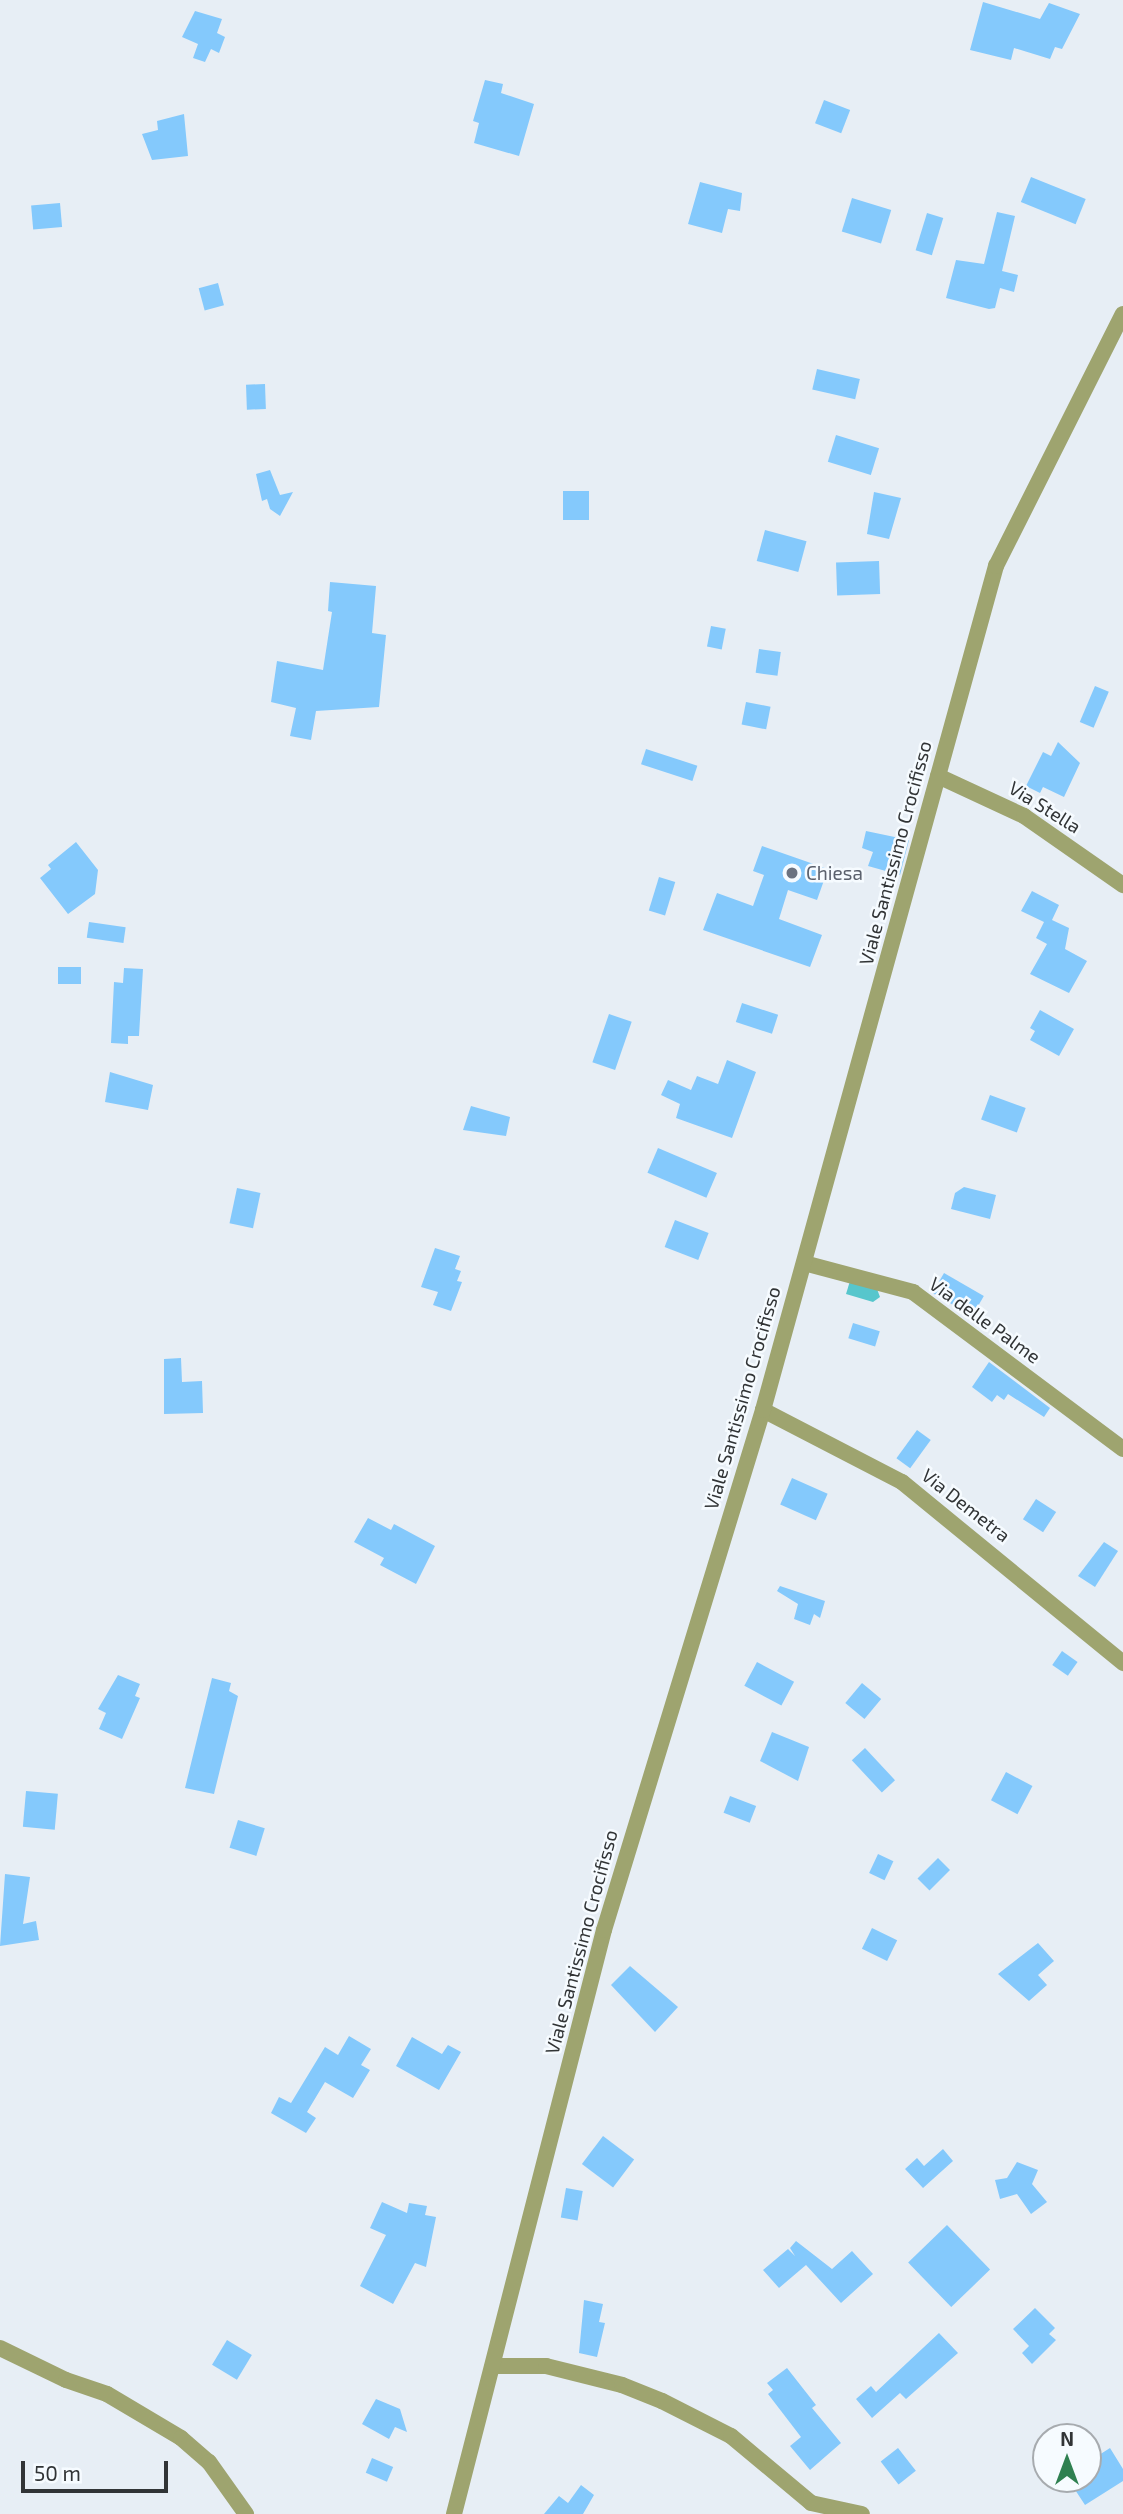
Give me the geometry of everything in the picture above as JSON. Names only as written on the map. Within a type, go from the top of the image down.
[{"type":"street","name":"Viale Santissimo Crocifisso","points":[[454,2514],[604,1930],[763,1410],[996,566],[1123,314]]},
{"type":"street","name":"Via Stella","points":[[938,776],[1024,816],[1123,885]]},
{"type":"street","name":"Via delle Palme","points":[[804,1263],[914,1292],[1123,1449]]},
{"type":"street","name":"Via Demetra","points":[[763,1410],[902,1482],[1123,1662]]},
{"type":"street","points":[[0,2348],[66,2380],[107,2394],[181,2438],[209,2462],[246,2514]]},
{"type":"street","points":[[494,2366],[546,2366],[622,2385],[662,2401],[731,2436],[811,2503],[862,2514]]},
{"type":"water","points":[[850,1281],[877,1289],[880,1297],[873,1302],[846,1294]]},
{"type":"building","points":[[983,2],[1040,19],[1049,3],[1080,14],[1062,49],[1055,47],[1050,59],[1014,48],[1011,60],[970,50]]},
{"type":"building","points":[[195,11],[222,19],[217,33],[225,37],[219,53],[211,49],[205,62],[193,58],[198,44],[182,37]]},
{"type":"building","points":[[485,80],[503,84],[501,93],[534,104],[519,156],[474,143],[479,123],[473,121]]},
{"type":"building","points":[[824,100],[850,110],[841,133],[815,123]]},
{"type":"building","points":[[184,114],[188,156],[152,160],[142,134],[158,130],[157,121]]},
{"type":"building","points":[[1031,177],[1086,199],[1076,224],[1021,202]]},
{"type":"building","points":[[700,182],[742,193],[740,211],[728,209],[722,233],[688,224]]},
{"type":"building","points":[[852,198],[891,210],[881,243],[842,231]]},
{"type":"building","points":[[60,203],[62,227],[33,229],[31,206]]},
{"type":"building","points":[[997,212],[1015,216],[1002,271],[1018,275],[1014,292],[1000,288],[995,308],[989,309],[946,298],[956,260],[984,264]]},
{"type":"building","points":[[927,213],[943,218],[932,255],[916,250]]},
{"type":"building","points":[[218,283],[224,305],[205,310],[199,288]]},
{"type":"building","points":[[817,369],[860,379],[855,399],[812,389]]},
{"type":"building","points":[[265,384],[266,409],[247,410],[246,385]]},
{"type":"building","points":[[836,435],[879,448],[871,475],[828,462]]},
{"type":"building","points":[[270,470],[280,495],[293,492],[280,516],[270,509],[267,499],[262,501],[256,474]]},
{"type":"building","points":[[563,491],[589,491],[589,520],[563,520]]},
{"type":"building","points":[[874,492],[901,498],[889,539],[867,534]]},
{"type":"building","points":[[765,530],[807,541],[798,572],[757,561]]},
{"type":"building","points":[[879,561],[880,594],[837,595],[836,563]]},
{"type":"building","points":[[330,582],[376,586],[372,633],[386,635],[379,707],[316,711],[311,740],[290,736],[296,708],[271,702],[277,661],[323,670],[332,612],[328,611]]},
{"type":"building","points":[[711,626],[726,629],[722,649],[707,647]]},
{"type":"building","points":[[759,649],[781,652],[777,676],[756,673]]},
{"type":"building","points":[[1095,686],[1109,692],[1094,728],[1080,722]]},
{"type":"building","points":[[746,702],[771,707],[766,729],[742,725]]},
{"type":"building","points":[[1058,742],[1080,763],[1064,797],[1043,787],[1040,793],[1026,786],[1043,752],[1051,756]]},
{"type":"building","points":[[646,749],[697,766],[692,781],[641,764]]},
{"type":"building","points":[[866,831],[909,840],[900,875],[868,866],[873,852],[862,848]]},
{"type":"building","points":[[76,842],[98,870],[95,894],[68,914],[40,878],[51,869],[48,865]]},
{"type":"building","points":[[762,846],[828,869],[817,900],[788,890],[779,919],[822,935],[810,967],[703,930],[717,893],[753,906],[764,875],[753,871]]},
{"type":"building","points":[[659,877],[675,882],[665,915],[649,910]]},
{"type":"building","points":[[1032,891],[1059,905],[1052,920],[1069,928],[1065,949],[1087,961],[1069,993],[1030,974],[1047,944],[1036,938],[1044,922],[1021,911]]},
{"type":"building","points":[[89,922],[126,927],[123,943],[87,938]]},
{"type":"building","points":[[58,967],[81,967],[81,984],[58,984]]},
{"type":"building","points":[[124,968],[143,969],[139,1036],[128,1036],[128,1044],[111,1043],[114,982],[123,983]]},
{"type":"building","points":[[742,1003],[778,1015],[772,1034],[736,1022]]},
{"type":"building","points":[[1040,1010],[1074,1029],[1059,1056],[1030,1040],[1035,1031],[1030,1028]]},
{"type":"building","points":[[609,1014],[632,1022],[615,1070],[592,1062]]},
{"type":"building","points":[[727,1060],[756,1072],[732,1138],[676,1118],[680,1104],[661,1095],[668,1080],[691,1090],[697,1076],[718,1084]]},
{"type":"building","points":[[110,1072],[153,1085],[148,1110],[105,1102]]},
{"type":"building","points":[[990,1095],[1026,1108],[1017,1132],[981,1119]]},
{"type":"building","points":[[471,1106],[510,1117],[506,1136],[463,1130]]},
{"type":"building","points":[[658,1148],[717,1173],[706,1198],[647,1173]]},
{"type":"building","points":[[964,1187],[996,1195],[990,1219],[951,1209],[955,1193]]},
{"type":"building","points":[[237,1188],[260,1193],[253,1228],[230,1223]]},
{"type":"building","points":[[675,1220],[709,1233],[698,1260],[665,1247]]},
{"type":"building","points":[[435,1248],[460,1256],[455,1269],[461,1271],[457,1281],[462,1282],[451,1311],[433,1305],[438,1292],[421,1287]]},
{"type":"building","points":[[944,1273],[984,1296],[972,1316],[932,1293]]},
{"type":"building","points":[[853,1323],[880,1331],[875,1346],[848,1338]]},
{"type":"building","points":[[181,1358],[182,1382],[202,1381],[203,1413],[164,1414],[164,1359]]},
{"type":"building","points":[[989,1362],[1050,1408],[1044,1417],[1008,1394],[1004,1400],[997,1395],[992,1402],[972,1387]]},
{"type":"building","points":[[917,1430],[931,1440],[910,1468],[896,1458]]},
{"type":"building","points":[[792,1478],[828,1494],[816,1520],[780,1504]]},
{"type":"building","points":[[1036,1499],[1056,1512],[1043,1532],[1023,1519]]},
{"type":"building","points":[[368,1518],[391,1530],[394,1524],[435,1546],[416,1584],[380,1565],[384,1558],[354,1542]]},
{"type":"building","points":[[1104,1542],[1118,1551],[1095,1587],[1078,1576]]},
{"type":"building","points":[[780,1586],[825,1601],[820,1618],[814,1614],[810,1625],[794,1619],[798,1604],[777,1591]]},
{"type":"building","points":[[1062,1651],[1078,1662],[1068,1676],[1052,1665]]},
{"type":"building","points":[[757,1662],[794,1682],[781,1706],[744,1686]]},
{"type":"building","points":[[118,1675],[140,1684],[135,1696],[140,1698],[122,1739],[99,1729],[106,1713],[98,1709]]},
{"type":"building","points":[[212,1678],[231,1683],[229,1691],[238,1696],[214,1794],[185,1788]]},
{"type":"building","points":[[862,1683],[881,1699],[864,1719],[845,1703]]},
{"type":"building","points":[[772,1732],[809,1747],[798,1781],[760,1761]]},
{"type":"building","points":[[865,1748],[895,1780],[882,1792],[852,1760]]},
{"type":"building","points":[[1006,1772],[1032,1786],[1017,1814],[991,1800]]},
{"type":"building","points":[[26,1791],[58,1794],[55,1830],[23,1827]]},
{"type":"building","points":[[730,1796],[756,1806],[750,1823],[724,1813]]},
{"type":"building","points":[[238,1820],[265,1828],[256,1856],[230,1848]]},
{"type":"building","points":[[878,1854],[893,1861],[885,1880],[869,1873]]},
{"type":"building","points":[[938,1858],[950,1870],[930,1891],[917,1879]]},
{"type":"building","points":[[5,1874],[30,1877],[23,1924],[36,1921],[39,1940],[0,1946]]},
{"type":"building","points":[[872,1928],[897,1940],[887,1961],[862,1949]]},
{"type":"building","points":[[1038,1943],[1054,1961],[1038,1975],[1047,1985],[1029,2001],[998,1974]]},
{"type":"building","points":[[630,1966],[678,2007],[655,2032],[611,1985]]},
{"type":"building","points":[[349,2036],[371,2049],[361,2065],[370,2070],[353,2098],[325,2082],[307,2112],[316,2118],[306,2133],[271,2113],[279,2097],[291,2103],[325,2047],[338,2055]]},
{"type":"building","points":[[412,2037],[442,2054],[448,2045],[461,2052],[439,2090],[396,2066]]},
{"type":"building","points":[[603,2136],[634,2159],[613,2187],[582,2164]]},
{"type":"building","points":[[943,2149],[953,2161],[923,2188],[905,2169],[917,2158],[924,2166]]},
{"type":"building","points":[[1017,2162],[1038,2170],[1032,2184],[1047,2202],[1031,2214],[1017,2194],[1000,2199],[995,2180],[1007,2178]]},
{"type":"building","points":[[566,2188],[583,2191],[578,2220],[561,2218]]},
{"type":"building","points":[[382,2202],[407,2213],[409,2203],[427,2206],[425,2215],[436,2217],[426,2267],[415,2263],[393,2304],[360,2286],[386,2235],[370,2228]]},
{"type":"building","points":[[947,2225],[990,2270],[951,2307],[908,2263]]},
{"type":"building","points":[[796,2241],[832,2269],[852,2251],[873,2274],[841,2303],[806,2265],[779,2288],[763,2270],[788,2249],[795,2256],[790,2248]]},
{"type":"building","points":[[584,2300],[603,2304],[599,2322],[605,2323],[597,2357],[579,2353]]},
{"type":"building","points":[[1035,2308],[1055,2328],[1049,2334],[1056,2340],[1032,2364],[1022,2353],[1029,2346],[1013,2329]]},
{"type":"building","points":[[939,2333],[958,2353],[906,2399],[900,2393],[872,2418],[856,2399],[871,2386],[876,2392]]},
{"type":"building","points":[[227,2340],[252,2355],[237,2380],[212,2365]]},
{"type":"building","points":[[787,2368],[816,2405],[812,2408],[841,2443],[810,2470],[790,2446],[801,2437],[768,2394],[773,2390],[767,2383]]},
{"type":"building","points":[[376,2399],[400,2409],[407,2432],[395,2427],[389,2439],[362,2424]]},
{"type":"building","points":[[898,2448],[916,2471],[899,2484],[881,2462]]},
{"type":"building","points":[[1110,2448],[1123,2469],[1123,2481],[1085,2505],[1077,2493],[1102,2493],[1102,2453]]},
{"type":"building","points":[[372,2458],[393,2467],[387,2482],[366,2473]]},
{"type":"building","points":[[581,2485],[594,2495],[583,2514],[544,2514],[559,2496],[568,2503]]},
{"type":"place","name":"Chiesa","points":[[792,873]]}]
